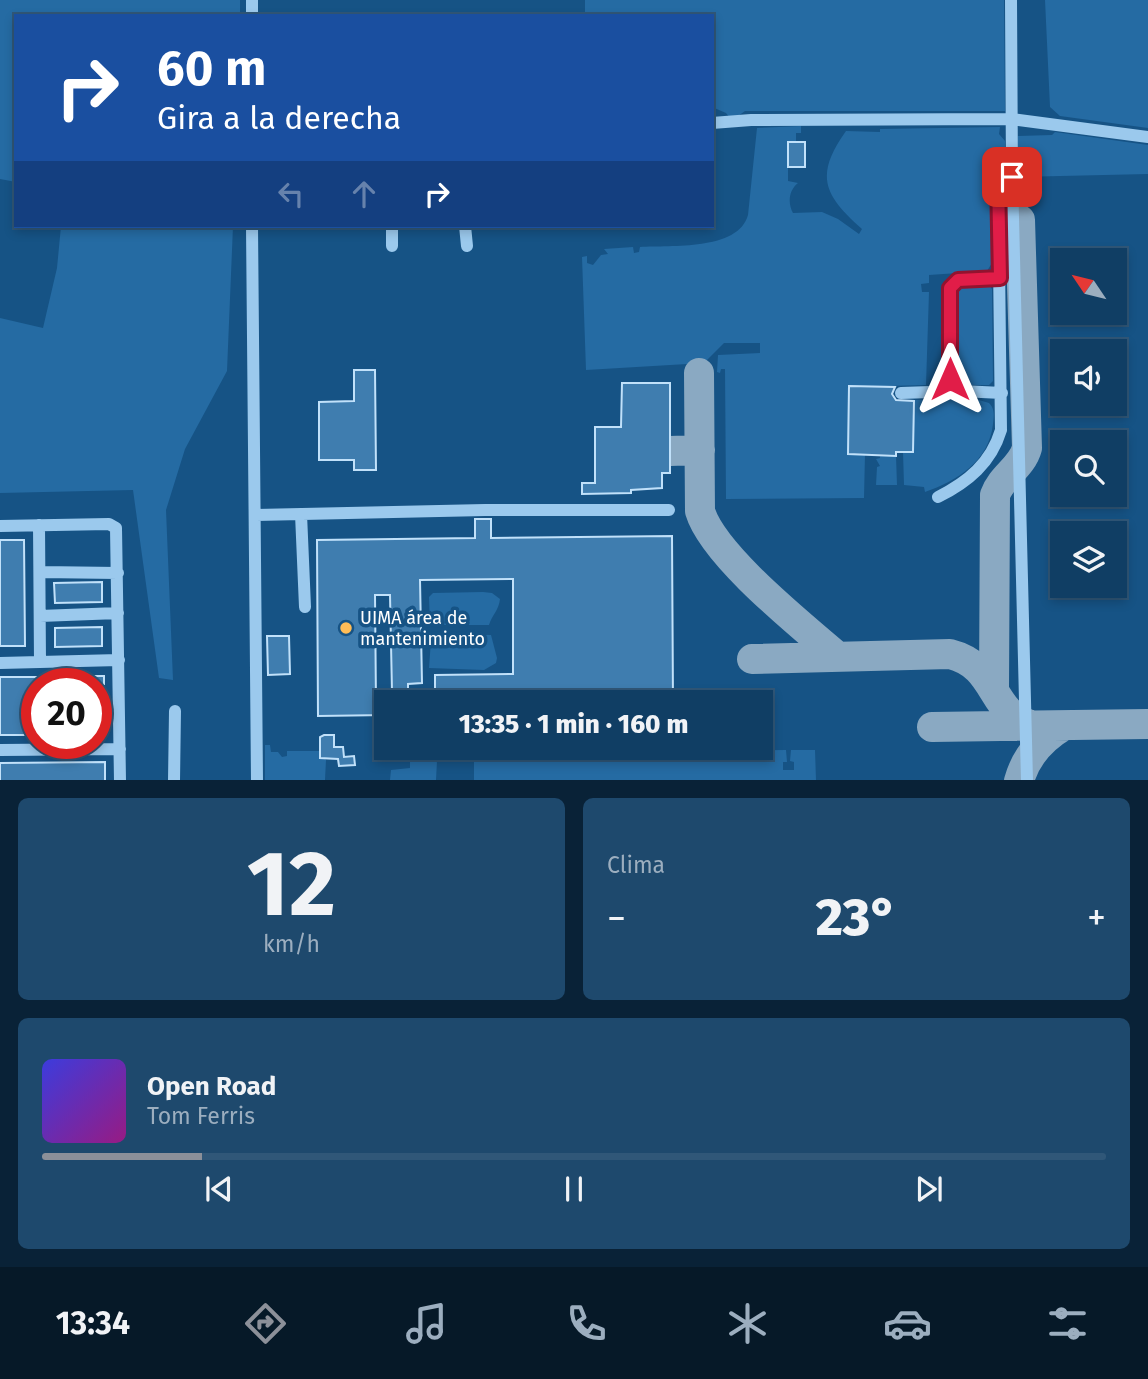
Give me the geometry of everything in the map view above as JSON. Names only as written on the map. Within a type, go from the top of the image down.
[{"type":"street","points":[[1011,0],[1012,177],[1027,780]]},
{"type":"street","points":[[714,123],[751,120],[1011,119],[1148,137]]},
{"type":"street","points":[[938,497],[981,468],[1001,430],[998,179],[1012,177]]},
{"type":"street","points":[[253,228],[257,780]]},
{"type":"street","points":[[391,246],[392,228]]},
{"type":"street","points":[[466,228],[467,246]]},
{"type":"street","points":[[961,391],[954,386],[951,375],[950,288],[958,280],[1000,278]]},
{"type":"street","points":[[942,391],[948,386],[951,375]]},
{"type":"street","points":[[901,393],[1002,393]]},
{"type":"street","points":[[256,515],[485,510],[669,510]]},
{"type":"street","points":[[301,514],[305,607]]},
{"type":"street","points":[[39,525],[40,662]]},
{"type":"street","points":[[0,526],[113,525],[117,533],[120,780]]},
{"type":"street","points":[[40,572],[118,573]]},
{"type":"street","points":[[40,616],[118,613]]},
{"type":"street","points":[[0,663],[119,660]]},
{"type":"street","points":[[174,711],[174,780]]},
{"type":"street","points":[[0,750],[120,749]]},
{"type":"shaded area","points":[[0,0],[240,0],[240,14],[14,14],[14,182],[0,179]]},
{"type":"shaded area","points":[[585,0],[1004,0],[1005,111],[745,111],[730,118],[714,108],[714,14],[585,14]]},
{"type":"shaded area","points":[[1045,0],[1148,0],[1148,128],[1060,116],[1050,107]]},
{"type":"shaded area","points":[[801,126],[801,133],[796,133],[796,142],[788,142],[788,181],[798,183],[790,198],[793,213],[822,212],[838,219],[859,234],[862,229],[839,206],[828,184],[830,161],[846,131],[1000,127],[999,134],[1005,141],[1005,172],[991,175],[992,263],[987,271],[929,275],[929,283],[921,284],[922,292],[929,292],[926,385],[849,387],[848,454],[865,454],[864,498],[726,499],[725,369],[717,372],[718,355],[760,353],[760,343],[724,343],[704,363],[586,370],[582,257],[587,256],[587,263],[593,265],[601,255],[608,254],[604,249],[633,247],[634,253],[639,252],[640,247],[702,244],[731,235],[742,227],[748,215],[757,128]]},
{"type":"shaded area","points":[[1055,132],[1148,145],[1148,174],[1017,177],[1018,136],[1052,135]]},
{"type":"shaded area","points":[[61,228],[233,228],[227,371],[185,449],[166,510],[173,680],[159,678],[133,490],[0,493],[0,318],[43,328],[57,268]]},
{"type":"shaded area","points":[[966,285],[990,286],[992,289],[993,381],[989,385],[968,385],[959,373],[957,289]]},
{"type":"shaded area","points":[[972,398],[989,403],[994,412],[990,437],[978,459],[949,482],[925,492],[924,487],[904,485],[903,452],[913,452],[914,400]]},
{"type":"shaded area","points":[[880,455],[896,456],[897,485],[876,485],[877,467],[880,466],[876,459],[880,458]]},
{"type":"shaded area","points":[[433,593],[492,593],[500,599],[489,625],[430,625],[429,597]]},
{"type":"shaded area","points":[[434,634],[491,635],[496,663],[484,670],[429,668]]},
{"type":"shaded area","points":[[265,745],[270,745],[271,752],[278,752],[282,757],[287,756],[287,751],[320,751],[326,760],[325,780],[265,780]]},
{"type":"shaded area","points":[[773,750],[786,750],[787,762],[783,762],[783,770],[794,770],[794,762],[790,761],[791,750],[815,750],[816,780],[474,780],[474,760],[773,760]]},
{"type":"shaded area","points":[[410,760],[460,760],[437,761],[436,780],[390,780],[391,770],[410,768]]},
{"type":"building","points":[[788,142],[805,142],[805,167],[788,167]]},
{"type":"building","points":[[354,370],[375,370],[376,470],[354,470],[354,460],[319,460],[319,402],[354,401]]},
{"type":"building","points":[[622,383],[670,383],[670,473],[662,473],[662,488],[631,490],[631,493],[582,494],[582,483],[595,483],[595,427],[621,427]]},
{"type":"building","points":[[849,386],[895,387],[892,394],[896,400],[914,401],[913,452],[896,452],[896,456],[848,454]]},
{"type":"building","points":[[475,519],[491,519],[491,538],[672,536],[673,690],[435,690],[435,675],[513,674],[513,579],[420,580],[422,683],[408,684],[408,690],[392,690],[390,595],[375,595],[374,715],[318,716],[317,540],[475,538]]},
{"type":"building","points":[[0,540],[24,540],[25,646],[0,646]]},
{"type":"building","points":[[102,582],[102,602],[55,603],[54,583]]},
{"type":"building","points":[[102,627],[102,646],[55,647],[55,628]]},
{"type":"building","points":[[267,636],[289,636],[290,674],[268,675]]},
{"type":"building","points":[[0,677],[21,677],[21,735],[0,735]]},
{"type":"building","points":[[334,735],[334,747],[343,747],[344,757],[354,756],[355,765],[339,766],[338,759],[320,758],[320,737]]},
{"type":"building","points":[[105,762],[105,780],[0,780],[0,763]]},
{"type":"taxiway","points":[[994,689],[995,495],[1021,461],[1027,448],[1020,220]]},
{"type":"taxiway","points":[[699,373],[700,511],[708,529],[760,589],[838,657]]},
{"type":"taxiway","points":[[670,451],[700,450]]},
{"type":"taxiway","points":[[752,659],[950,654],[966,660],[978,669],[1009,712],[1021,721],[1037,727]]},
{"type":"taxiway","points":[[932,727],[1148,724]]},
{"type":"taxiway","points":[[1019,780],[1035,749],[1063,726]]},
{"type":"place","name":"UIMA área de mantenimiento","points":[[346,628]]},
{"type":"route","points":[[950,379],[950,288],[958,280],[1000,278],[998,179],[1012,177]]}]
